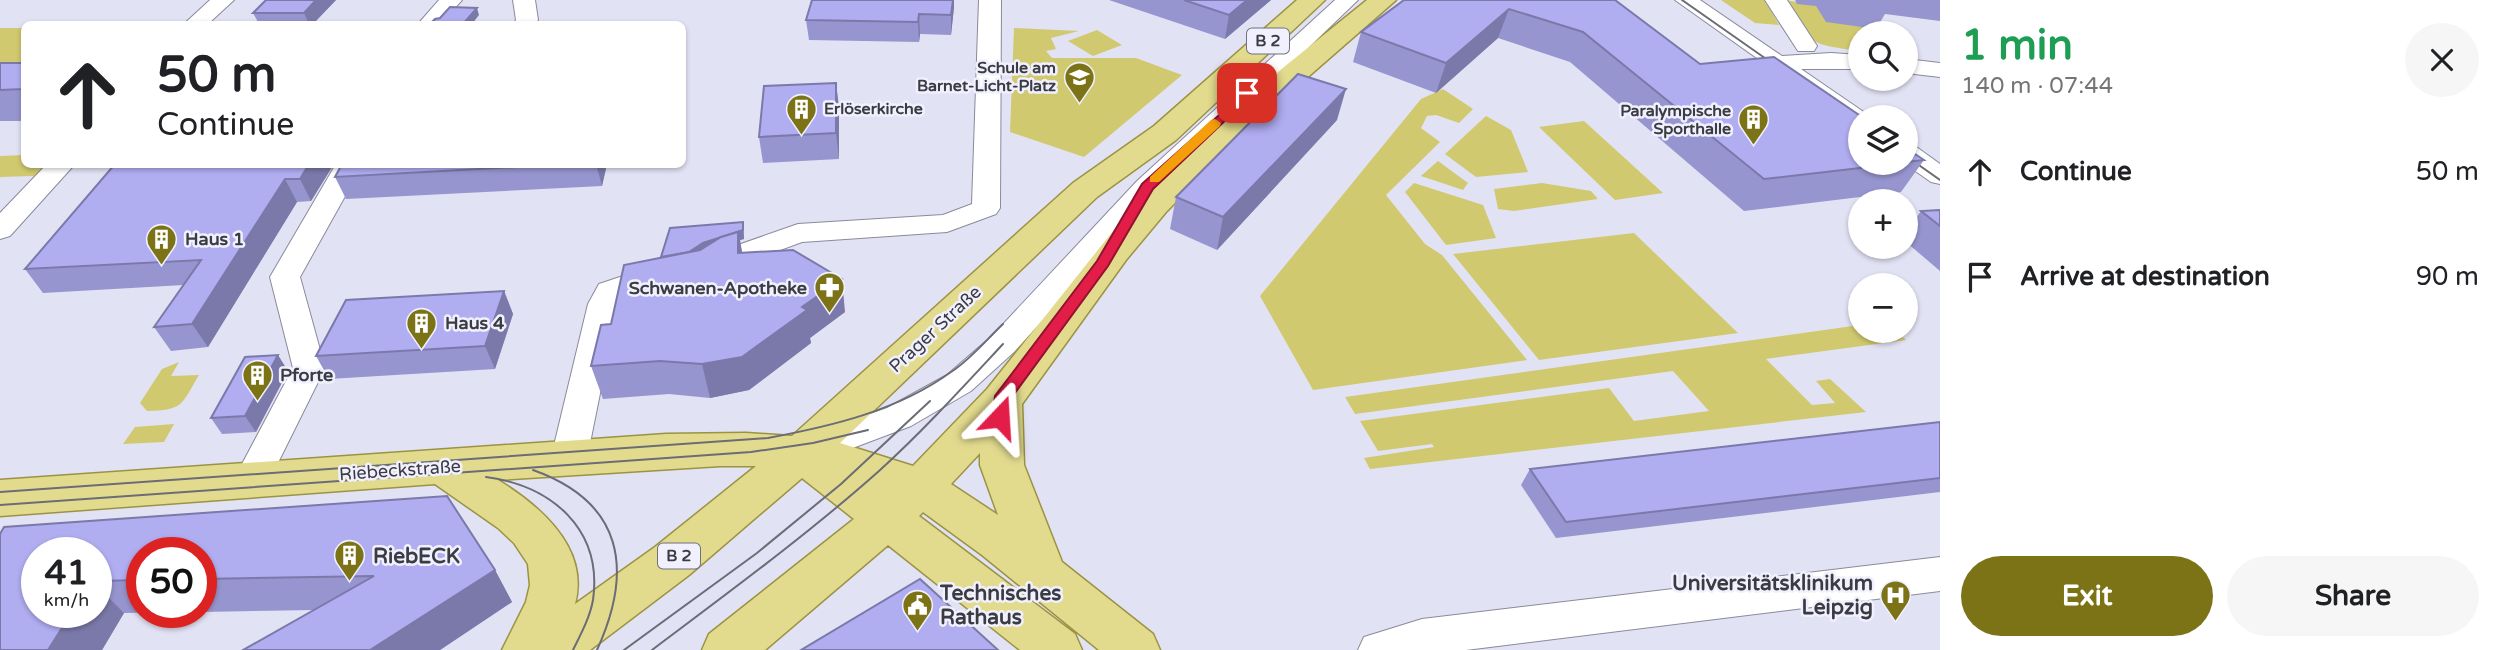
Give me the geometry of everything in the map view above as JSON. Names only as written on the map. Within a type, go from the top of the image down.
[{"type":"main road","name":"Prager Straße","points":[[550,650],[672,561],[801,453],[1100,178],[1165,133],[1312,0]]},
{"type":"main road","name":"B 2","points":[[727,650],[802,594],[903,505],[1001,400],[1103,263],[1155,204],[1228,130],[1383,0]]},
{"type":"main road","points":[[1001,400],[1002,465],[1042,574]]},
{"type":"main road","name":"Riebeckstraße","points":[[0,498],[724,448],[777,449],[801,453]]},
{"type":"main road","points":[[801,453],[903,505],[970,521],[1042,574],[1135,650]]},
{"type":"main road","points":[[443,467],[520,517],[550,555],[554,584],[550,605],[527,650]]},
{"type":"main road","points":[[903,505],[955,568],[1057,650]]},
{"type":"street","points":[[198,21],[223,0]]},
{"type":"street","points":[[432,21],[451,0]]},
{"type":"street","points":[[524,0],[526,21]]},
{"type":"street","points":[[569,458],[603,304],[610,291],[629,284],[695,272],[716,261],[798,233],[947,223],[986,208],[990,0]]},
{"type":"street","points":[[930,401],[1177,145],[1335,0]]},
{"type":"street","points":[[801,453],[869,429],[930,401],[960,383],[1003,344],[1147,187],[1347,0]]},
{"type":"street","points":[[1686,0],[1848,112]]},
{"type":"street","points":[[1776,0],[1806,46]]},
{"type":"street","points":[[1778,64],[1848,61]]},
{"type":"street","points":[[1918,68],[1940,71]]},
{"type":"street","points":[[1100,178],[1177,145]]},
{"type":"street","points":[[1918,160],[1940,176]]},
{"type":"street","points":[[0,230],[58,168]]},
{"type":"street","points":[[251,481],[309,368],[285,277],[348,168]]},
{"type":"street","points":[[1103,263],[1147,187]]},
{"type":"street","points":[[1379,650],[1422,637],[1940,574]]},
{"type":"shaded area","points":[[1721,0],[1765,0],[1779,25],[1755,23]]},
{"type":"shaded area","points":[[1784,0],[1875,13],[1881,21],[1848,21],[1848,49],[1820,44],[1800,26]]},
{"type":"shaded area","points":[[0,28],[21,28],[21,72],[0,78]]},
{"type":"shaded area","points":[[1014,28],[1079,31],[1051,38],[1056,49],[1046,51],[1052,58],[1136,58],[1182,75],[1084,157],[1010,132]]},
{"type":"shaded area","points":[[1097,30],[1122,45],[1093,56],[1068,41]]},
{"type":"shaded area","points":[[1443,89],[1473,109],[1459,123],[1436,115],[1427,116],[1421,128],[1440,142],[1386,195],[1425,244],[1442,255],[1527,360],[1313,390],[1260,296],[1421,99]]},
{"type":"shaded area","points":[[1486,116],[1511,130],[1528,172],[1476,177],[1445,154]]},
{"type":"shaded area","points":[[1584,121],[1663,193],[1615,200],[1539,127]]},
{"type":"shaded area","points":[[21,155],[21,168],[47,168],[30,185],[25,186],[34,176],[0,177],[0,156]]},
{"type":"shaded area","points":[[1438,161],[1468,183],[1463,190],[1421,176]]},
{"type":"shaded area","points":[[1414,183],[1483,205],[1496,238],[1446,245],[1405,192]]},
{"type":"shaded area","points":[[1542,183],[1591,191],[1598,199],[1514,211],[1498,209],[1494,189]]},
{"type":"shaded area","points":[[1634,233],[1738,333],[1539,360],[1453,254]]},
{"type":"shaded area","points":[[1848,327],[1848,343],[1884,343],[1766,359],[1812,405],[1835,403],[1816,381],[1830,379],[1866,412],[1370,469],[1364,458],[1434,447],[1432,444],[1378,451],[1360,421],[1609,388],[1634,421],[1709,411],[1673,371],[1355,414],[1345,397]]},
{"type":"shaded area","points":[[179,362],[171,376],[199,375],[188,393],[175,407],[147,411],[140,403],[162,369]]},
{"type":"shaded area","points":[[174,424],[164,442],[123,444],[135,427]]},
{"type":"building","points":[[266,0],[316,0],[304,13],[253,13]]},
{"type":"building","points":[[812,0],[953,0],[951,15],[919,14],[918,22],[806,20]]},
{"type":"building","points":[[1184,0],[1247,0],[1229,15]]},
{"type":"building","points":[[1404,0],[1615,0],[1700,64],[1774,57],[1848,107],[1848,169],[1764,179],[1583,32],[1509,9],[1446,63],[1361,32]]},
{"type":"building","points":[[450,7],[477,8],[466,21],[433,21],[440,18]]},
{"type":"building","points":[[0,63],[21,63],[21,89],[0,90]]},
{"type":"building","points":[[1298,74],[1346,89],[1223,217],[1176,197]]},
{"type":"building","points":[[836,83],[836,133],[759,137],[764,86]]},
{"type":"building","points":[[112,168],[307,168],[300,179],[285,179],[192,324],[154,327],[201,260],[25,269]]},
{"type":"building","points":[[340,168],[498,168],[335,177]]},
{"type":"building","points":[[1940,210],[1940,226],[1921,211]]},
{"type":"building","points":[[743,222],[743,230],[703,243],[689,252],[661,257],[670,228]]},
{"type":"building","points":[[738,232],[738,253],[793,250],[842,279],[802,307],[807,310],[742,357],[702,364],[660,361],[591,366],[601,325],[611,324],[624,265],[700,250],[721,237]]},
{"type":"building","points":[[504,291],[485,346],[316,356],[346,300]]},
{"type":"building","points":[[278,355],[245,416],[211,418],[245,357]]},
{"type":"building","points":[[1940,422],[1940,478],[1566,522],[1530,469]]},
{"type":"building","points":[[447,496],[495,570],[370,650],[243,650],[374,576],[217,579],[217,537],[126,537],[126,580],[112,581],[112,537],[21,537],[21,628],[62,628],[48,650],[0,650],[0,534],[4,527]]},
{"type":"building","points":[[920,579],[998,650],[801,650]]},
{"type":"tram line","points":[[1682,0],[1782,70]]},
{"type":"tram line","points":[[1918,164],[1940,180]]},
{"type":"tram line","points":[[0,492],[768,438],[840,422],[909,397],[958,367],[1003,324]]},
{"type":"tram line","points":[[652,650],[852,495],[927,425],[1003,344]]},
{"type":"tram line","points":[[624,650],[757,553],[841,484],[930,401]]},
{"type":"tram line","points":[[0,505],[751,452],[813,443],[868,430]]},
{"type":"tram line","points":[[533,470],[563,484],[586,500],[603,520],[613,542],[617,566],[615,592],[609,620],[597,650]]},
{"type":"tram line","points":[[486,477],[532,490],[568,515],[581,532],[590,552],[594,575],[593,600],[573,650]]},
{"type":"slow traffic","points":[[1155,180],[1215,123]]},
{"type":"place","name":"Schule am Barnet-Licht-Platz","points":[[1079,104]]},
{"type":"place","name":"Erlöserkirche","points":[[801,136]]},
{"type":"place","name":"Paralympische Sporthalle","points":[[1754,147]]},
{"type":"place","name":"Haus 1","points":[[162,266]]},
{"type":"place","name":"Schwanen-Apotheke","points":[[830,315]]},
{"type":"place","name":"Haus 4","points":[[422,350]]},
{"type":"place","name":"Pforte","points":[[257,402]]},
{"type":"place","name":"RiebECK","points":[[350,583]]},
{"type":"place","name":"Universitätsklinikum Leipzig","points":[[1896,622]]},
{"type":"place","name":"Technisches Rathaus","points":[[917,632]]},
{"type":"route","points":[[1000,417],[1001,400],[1103,263],[1147,187],[1247,93]]}]
